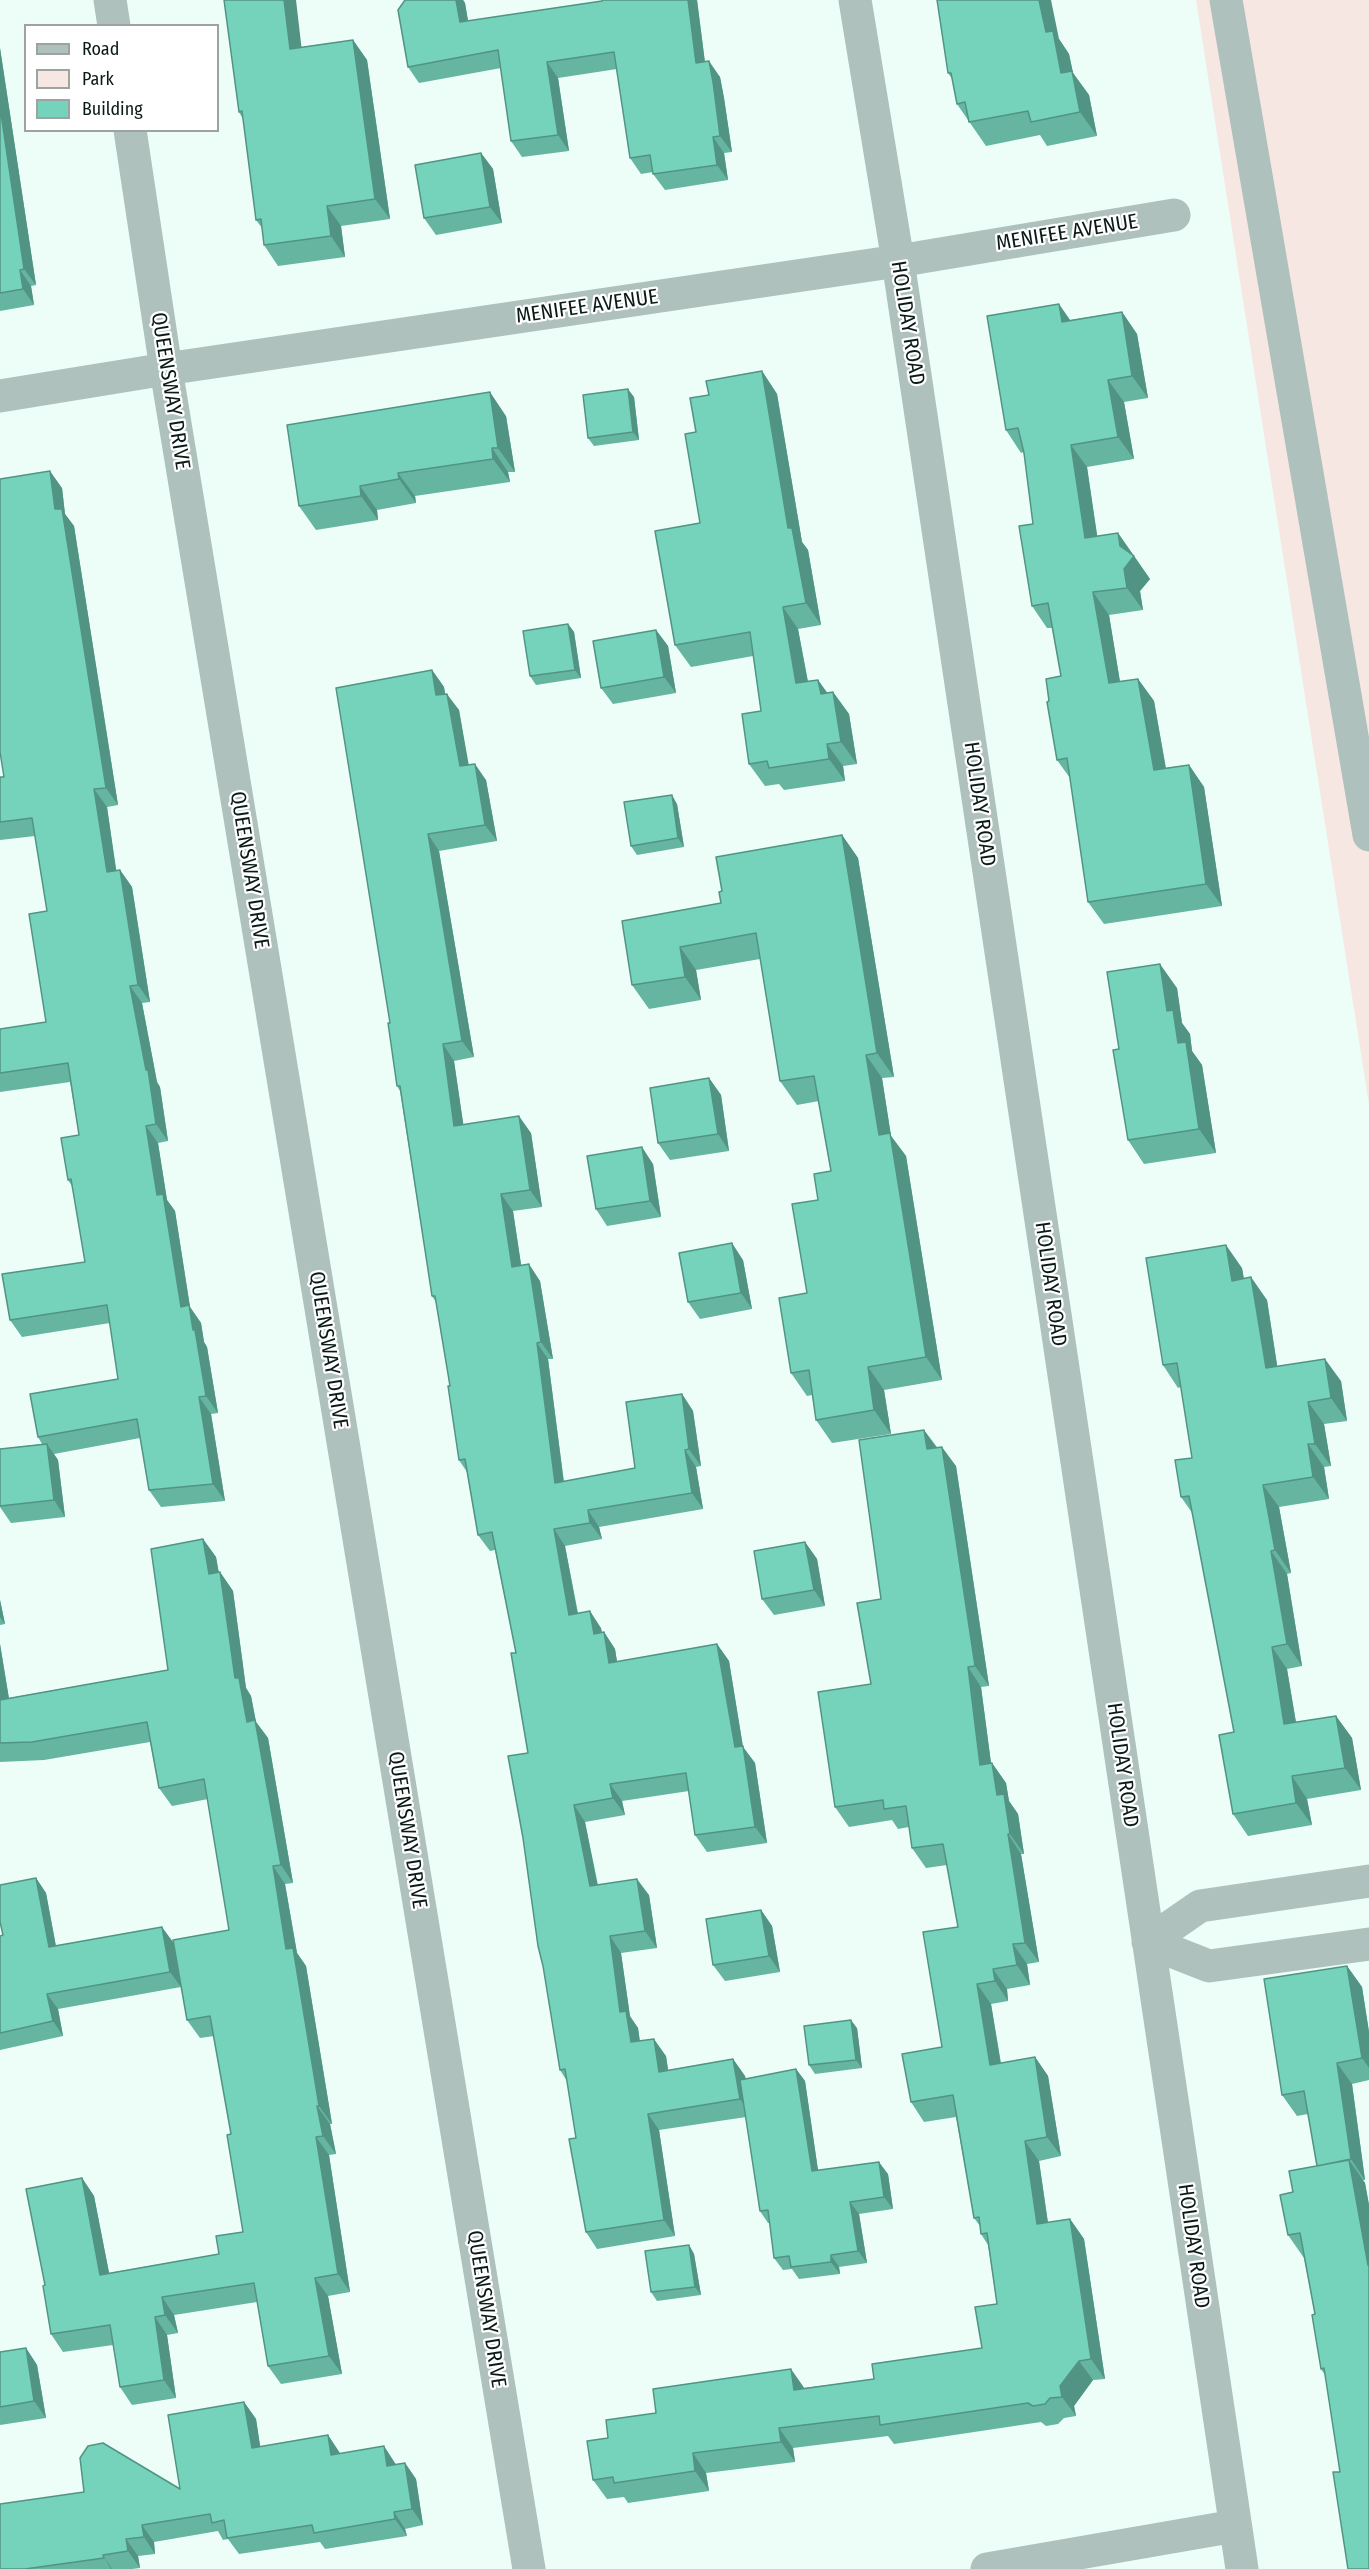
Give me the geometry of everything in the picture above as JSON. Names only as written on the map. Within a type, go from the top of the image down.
[{"type":"street","points":[[110,0],[114,24]]},
{"type":"street","name":"HOLIDAY ROAD","points":[[855,0],[898,261],[1242,2569]]},
{"type":"street","points":[[1226,0],[1369,835]]},
{"type":"street","name":"QUEENSWAY DRIVE","points":[[130,132],[166,369],[528,2569]]},
{"type":"street","name":"MENIFEE AVENUE","points":[[0,396],[166,369],[898,261],[1174,215]]},
{"type":"street","points":[[1148,1942],[1200,1906],[1369,1881]]},
{"type":"street","points":[[1148,1942],[1209,1966],[1369,1944]]},
{"type":"street","points":[[987,2569],[1235,2526]]},
{"type":"green space","points":[[1196,0],[1369,0],[1369,1105]]},
{"type":"building","points":[[224,0],[284,0],[290,49],[353,40],[375,199],[327,206],[331,236],[264,245],[261,219],[256,220],[242,111],[239,112]]},
{"type":"building","points":[[405,0],[456,0],[460,22],[602,0],[688,0],[696,63],[709,61],[713,82],[720,136],[713,137],[717,165],[653,174],[650,155],[630,158],[614,52],[547,62],[558,135],[511,141],[498,50],[408,67],[398,10]]},
{"type":"building","points":[[937,0],[1039,0],[1046,32],[1053,31],[1061,73],[1072,71],[1080,112],[1031,122],[1028,111],[969,122],[965,102],[957,104],[951,73],[948,73]]},
{"type":"building","points":[[0,107],[24,269],[20,270],[23,289],[0,293]]},
{"type":"building","points":[[481,153],[490,207],[424,218],[415,165]]},
{"type":"building","points":[[1059,304],[1062,322],[1122,312],[1132,376],[1108,380],[1118,437],[1071,445],[1085,538],[1118,533],[1120,546],[1134,556],[1124,569],[1127,588],[1093,592],[1109,683],[1138,679],[1154,770],[1189,765],[1206,884],[1088,902],[1067,758],[1057,760],[1047,702],[1049,701],[1046,679],[1061,676],[1048,603],[1032,606],[1019,526],[1033,524],[1024,453],[1018,428],[1006,430],[987,316]]},
{"type":"building","points":[[762,371],[788,528],[792,528],[806,603],[783,607],[796,683],[818,680],[821,694],[833,692],[841,742],[827,744],[829,759],[769,768],[767,761],[749,764],[742,714],[761,711],[750,632],[675,645],[655,531],[700,523],[685,434],[696,432],[690,398],[709,395],[706,381]]},
{"type":"building","points":[[628,389],[633,432],[588,438],[583,395]]},
{"type":"building","points":[[490,392],[498,448],[492,448],[493,459],[398,473],[399,479],[360,486],[361,496],[299,506],[287,425]]},
{"type":"building","points":[[50,471],[55,509],[62,509],[106,788],[94,789],[107,872],[120,870],[138,985],[130,986],[146,1070],[148,1070],[156,1124],[146,1126],[157,1195],[163,1194],[181,1307],[189,1305],[193,1330],[195,1330],[206,1396],[199,1397],[213,1484],[149,1490],[137,1419],[38,1437],[30,1394],[118,1379],[107,1305],[10,1320],[2,1274],[85,1262],[71,1179],[68,1180],[61,1138],[79,1135],[68,1063],[0,1073],[0,1029],[46,1022],[29,914],[47,911],[32,818],[0,822],[0,777],[4,777],[0,752],[0,479]]},
{"type":"building","points":[[568,624],[575,670],[530,676],[523,631]]},
{"type":"building","points":[[656,630],[664,677],[601,688],[593,641]]},
{"type":"building","points":[[432,670],[436,695],[447,694],[460,766],[475,764],[485,825],[428,834],[462,1041],[443,1044],[454,1126],[519,1116],[530,1190],[501,1194],[512,1267],[529,1264],[541,1342],[537,1343],[555,1483],[635,1468],[626,1402],[682,1394],[689,1449],[685,1450],[692,1493],[588,1510],[590,1523],[554,1529],[569,1615],[590,1611],[594,1634],[604,1632],[609,1663],[717,1644],[735,1747],[743,1746],[755,1827],[695,1835],[686,1773],[610,1784],[613,1798],[574,1805],[590,1886],[637,1879],[645,1931],[610,1936],[620,2012],[626,2011],[631,2042],[654,2039],[659,2072],[733,2059],[740,2099],[648,2114],[664,2220],[586,2232],[569,2139],[576,2138],[565,2069],[560,2070],[508,1756],[528,1753],[511,1653],[516,1653],[492,1532],[478,1535],[465,1459],[459,1460],[448,1386],[450,1386],[435,1296],[432,1296],[400,1086],[397,1086],[388,1023],[390,1023],[336,688]]},
{"type":"building","points":[[672,795],[678,838],[631,846],[624,802]]},
{"type":"building","points":[[842,835],[877,1053],[866,1055],[879,1135],[890,1133],[926,1357],[868,1367],[874,1410],[816,1420],[809,1370],[791,1373],[779,1298],[807,1293],[792,1204],[818,1200],[814,1174],[831,1171],[814,1076],[780,1081],[756,933],[680,947],[685,977],[632,985],[622,921],[721,903],[719,892],[722,891],[716,857]]},
{"type":"building","points":[[1160,964],[1167,1011],[1173,1010],[1178,1043],[1186,1042],[1199,1129],[1128,1140],[1113,1050],[1119,1049],[1107,972]]},
{"type":"building","points":[[709,1078],[718,1134],[658,1143],[650,1088]]},
{"type":"building","points":[[642,1147],[650,1201],[596,1209],[587,1156]]},
{"type":"building","points":[[732,1243],[741,1293],[688,1302],[679,1253]]},
{"type":"building","points":[[1226,1245],[1232,1281],[1251,1277],[1266,1368],[1325,1359],[1331,1398],[1308,1402],[1315,1444],[1308,1444],[1313,1477],[1263,1485],[1275,1550],[1271,1551],[1287,1644],[1272,1647],[1284,1724],[1336,1716],[1345,1768],[1292,1776],[1296,1803],[1233,1814],[1219,1735],[1234,1732],[1189,1496],[1181,1497],[1175,1460],[1192,1458],[1177,1363],[1163,1365],[1146,1258]]},
{"type":"building","points":[[924,1430],[927,1449],[942,1447],[975,1666],[968,1667],[980,1765],[992,1763],[997,1795],[1004,1794],[1025,1943],[1013,1944],[1017,1965],[993,1969],[995,1981],[977,1984],[990,2065],[1035,2057],[1047,2137],[1025,2141],[1037,2224],[1070,2219],[1091,2359],[1079,2361],[1060,2386],[1062,2397],[1050,2398],[1045,2404],[1033,2406],[1028,2403],[880,2425],[879,2416],[779,2428],[781,2442],[693,2453],[695,2471],[614,2483],[613,2477],[593,2480],[587,2441],[608,2438],[606,2420],[656,2413],[653,2389],[791,2369],[794,2390],[874,2379],[872,2364],[982,2348],[975,2307],[997,2304],[987,2233],[981,2234],[979,2217],[974,2218],[953,2095],[911,2102],[902,2054],[942,2047],[923,1932],[958,1927],[943,1844],[912,1848],[906,1806],[884,1809],[883,1800],[835,1807],[818,1692],[871,1684],[857,1603],[881,1599],[859,1440]]},
{"type":"building","points":[[47,1444],[54,1500],[0,1506],[0,1449]]},
{"type":"building","points":[[203,1539],[209,1574],[220,1572],[235,1678],[239,1678],[247,1722],[255,1720],[281,1865],[273,1866],[286,1949],[293,1948],[319,2106],[317,2106],[323,2136],[316,2137],[338,2274],[315,2278],[329,2356],[268,2366],[254,2283],[162,2297],[165,2315],[155,2317],[164,2380],[120,2387],[110,2325],[51,2334],[43,2286],[45,2285],[26,2189],[82,2178],[100,2275],[219,2254],[216,2236],[243,2232],[227,2135],[231,2134],[210,2016],[187,2020],[173,1940],[229,1930],[204,1779],[159,1788],[147,1722],[32,1742],[0,1743],[0,1700],[168,1670],[151,1549]]},
{"type":"building","points":[[805,1542],[814,1590],[762,1599],[754,1551]]},
{"type":"building","points":[[36,1878],[49,1947],[162,1927],[170,1972],[47,1994],[53,2021],[0,2033],[0,1936],[3,1935],[0,1922],[0,1885]]},
{"type":"building","points":[[761,1910],[769,1956],[713,1965],[706,1919]]},
{"type":"building","points":[[1347,1966],[1362,2058],[1337,2063],[1351,2159],[1317,2166],[1304,2091],[1282,2095],[1264,1979]]},
{"type":"building","points":[[851,2020],[856,2060],[809,2065],[804,2026]]},
{"type":"building","points":[[796,2069],[812,2171],[879,2162],[884,2197],[850,2202],[858,2251],[831,2255],[831,2262],[791,2267],[789,2256],[774,2258],[768,2210],[760,2211],[740,2080]]},
{"type":"building","points":[[1349,2160],[1369,2265],[1369,2569],[1348,2569],[1333,2472],[1340,2472],[1324,2368],[1321,2369],[1312,2315],[1315,2314],[1300,2233],[1288,2235],[1280,2195],[1293,2192],[1289,2171]]},
{"type":"building","points":[[689,2245],[695,2287],[651,2292],[645,2251]]},
{"type":"building","points":[[26,2348],[34,2401],[0,2407],[0,2352]]},
{"type":"building","points":[[244,2402],[252,2448],[328,2435],[331,2455],[384,2446],[387,2466],[405,2463],[412,2509],[394,2512],[395,2519],[314,2533],[312,2525],[227,2538],[224,2520],[212,2523],[210,2514],[142,2525],[144,2537],[126,2539],[128,2551],[103,2555],[104,2558],[25,2569],[0,2569],[0,2504],[84,2492],[80,2458],[88,2446],[103,2443],[180,2489],[168,2415]]}]
